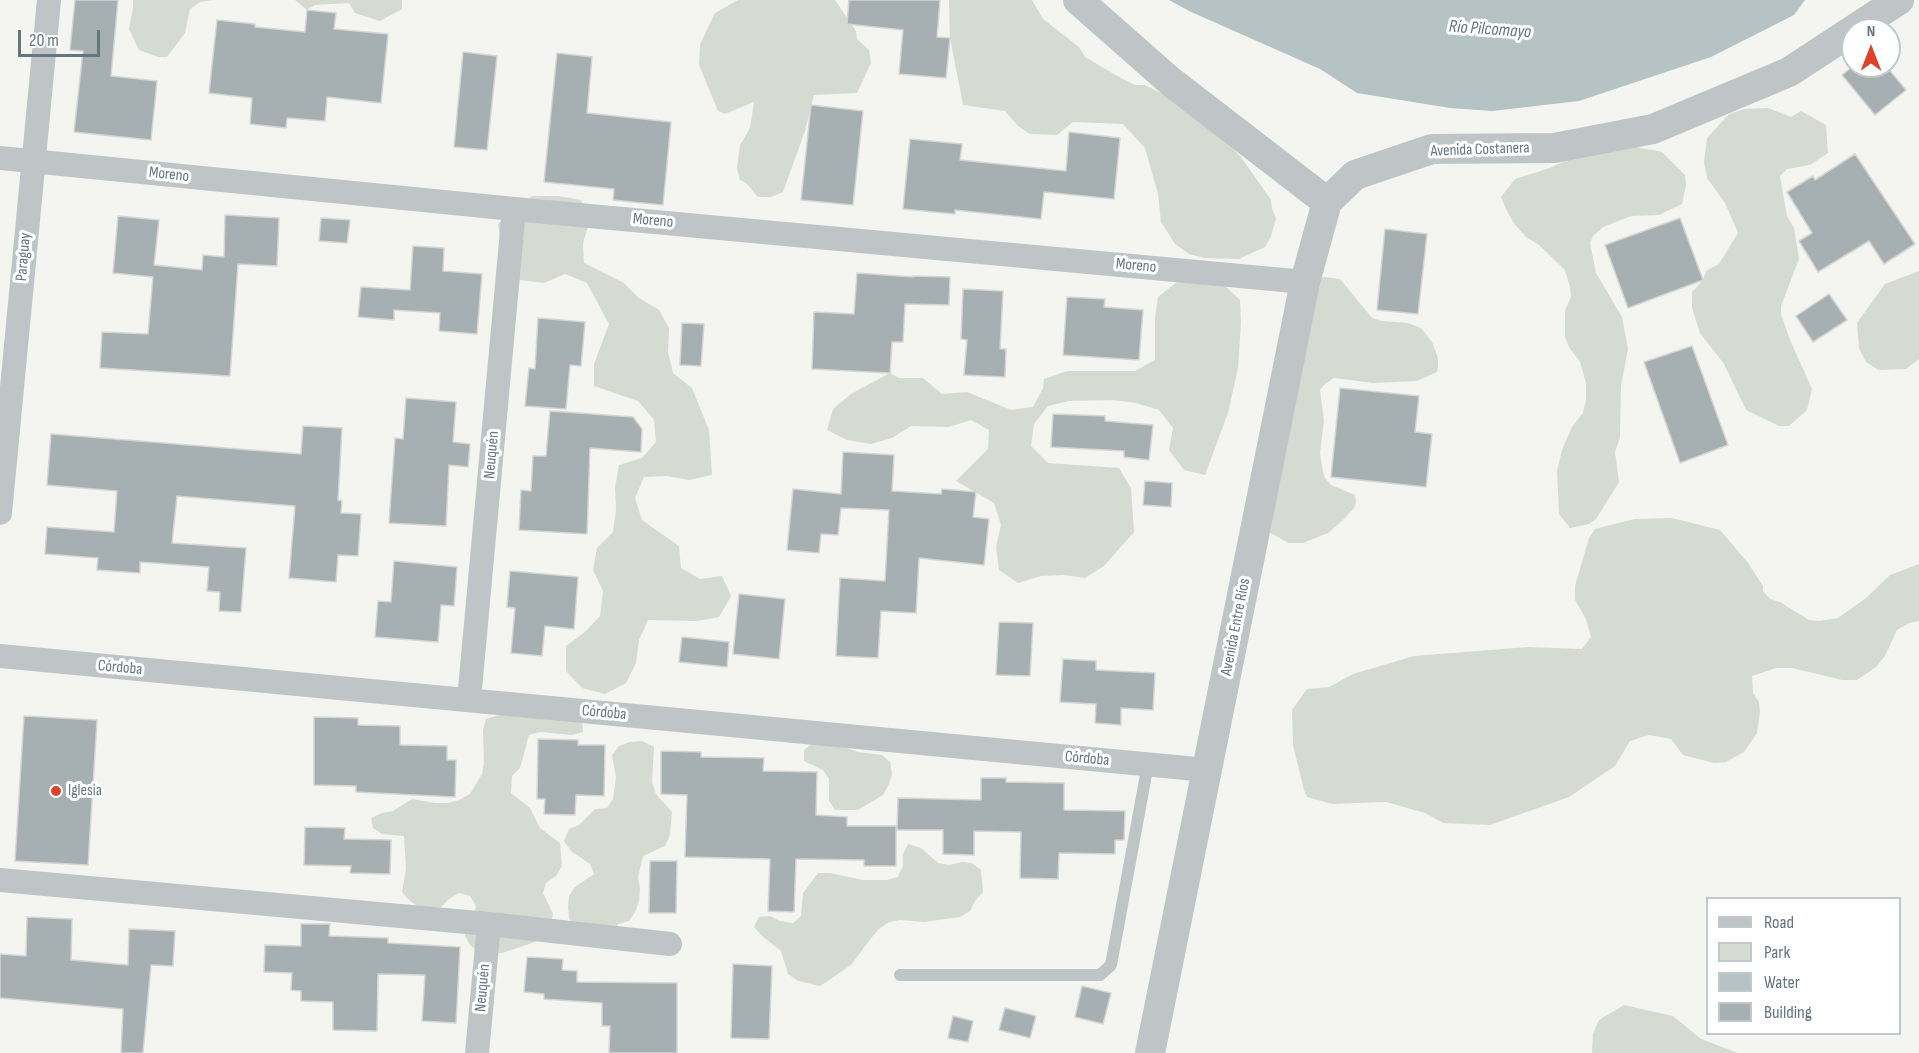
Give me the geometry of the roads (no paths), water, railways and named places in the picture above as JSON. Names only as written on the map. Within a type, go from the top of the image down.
[{"type":"street","name":"Paraguay","points":[[0,513],[49,0]]},
{"type":"street","points":[[1078,0],[1170,81],[1327,202]]},
{"type":"street","name":"Avenida Costanera","points":[[1327,202],[1355,175],[1432,149],[1554,148],[1653,129],[1789,72],[1899,0]]},
{"type":"street","name":"Moreno","points":[[0,158],[514,209],[1305,282]]},
{"type":"street","name":"Avenida Entre Ríos","points":[[1150,1053],[1305,282],[1327,202]]},
{"type":"street","name":"Neuquén","points":[[469,700],[514,209]]},
{"type":"street","name":"Córdoba","points":[[0,656],[1207,770]]},
{"type":"street","points":[[0,880],[489,924],[670,944]]},
{"type":"street","name":"Neuquén","points":[[477,1053],[489,924]]},
{"type":"lane","points":[[900,975],[1100,975],[1111,965],[1148,765]]},
{"type":"water","name":"Río Pilcomayo","points":[[1169,0],[1805,0],[1794,15],[1711,57],[1579,101],[1492,111],[1450,108],[1357,93],[1320,69]]},
{"type":"place","name":"Iglesia","points":[[56,791]]}]
